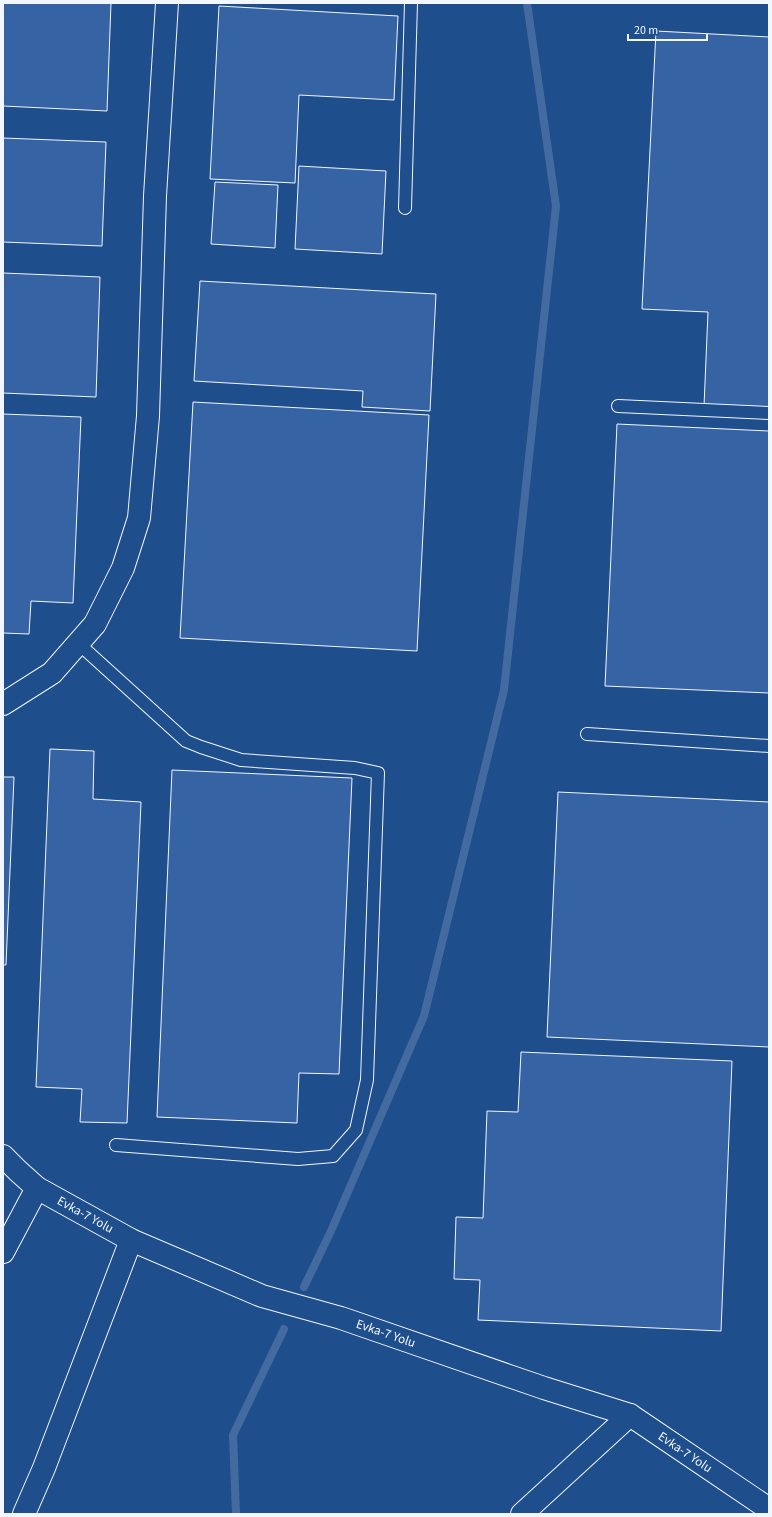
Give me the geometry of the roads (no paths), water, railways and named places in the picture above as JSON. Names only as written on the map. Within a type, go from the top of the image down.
[{"type":"street","points":[[3,704],[52,673],[95,624],[123,568],[139,518],[148,416],[155,196],[167,3]]},
{"type":"street","name":"Evka-7 Yolu","points":[[3,1156],[18,1172],[37,1188],[131,1240],[262,1296],[342,1318],[544,1388],[630,1415],[769,1509]]},
{"type":"street","points":[[3,1252],[37,1188]]},
{"type":"street","points":[[24,1514],[44,1468],[131,1240]]},
{"type":"street","points":[[522,1514],[630,1415]]},
{"type":"lane","points":[[405,208],[411,3]]},
{"type":"lane","points":[[618,406],[769,413]]},
{"type":"lane","points":[[79,644],[186,740],[193,744],[241,760],[355,768],[378,774],[367,1080],[356,1130],[333,1156],[298,1159],[116,1145]]},
{"type":"lane","points":[[587,734],[769,746]]},
{"type":"waterway","points":[[304,1287],[331,1231],[424,1016],[504,690],[556,206],[527,3]]},
{"type":"waterway","points":[[236,1514],[233,1435],[284,1329]]}]
